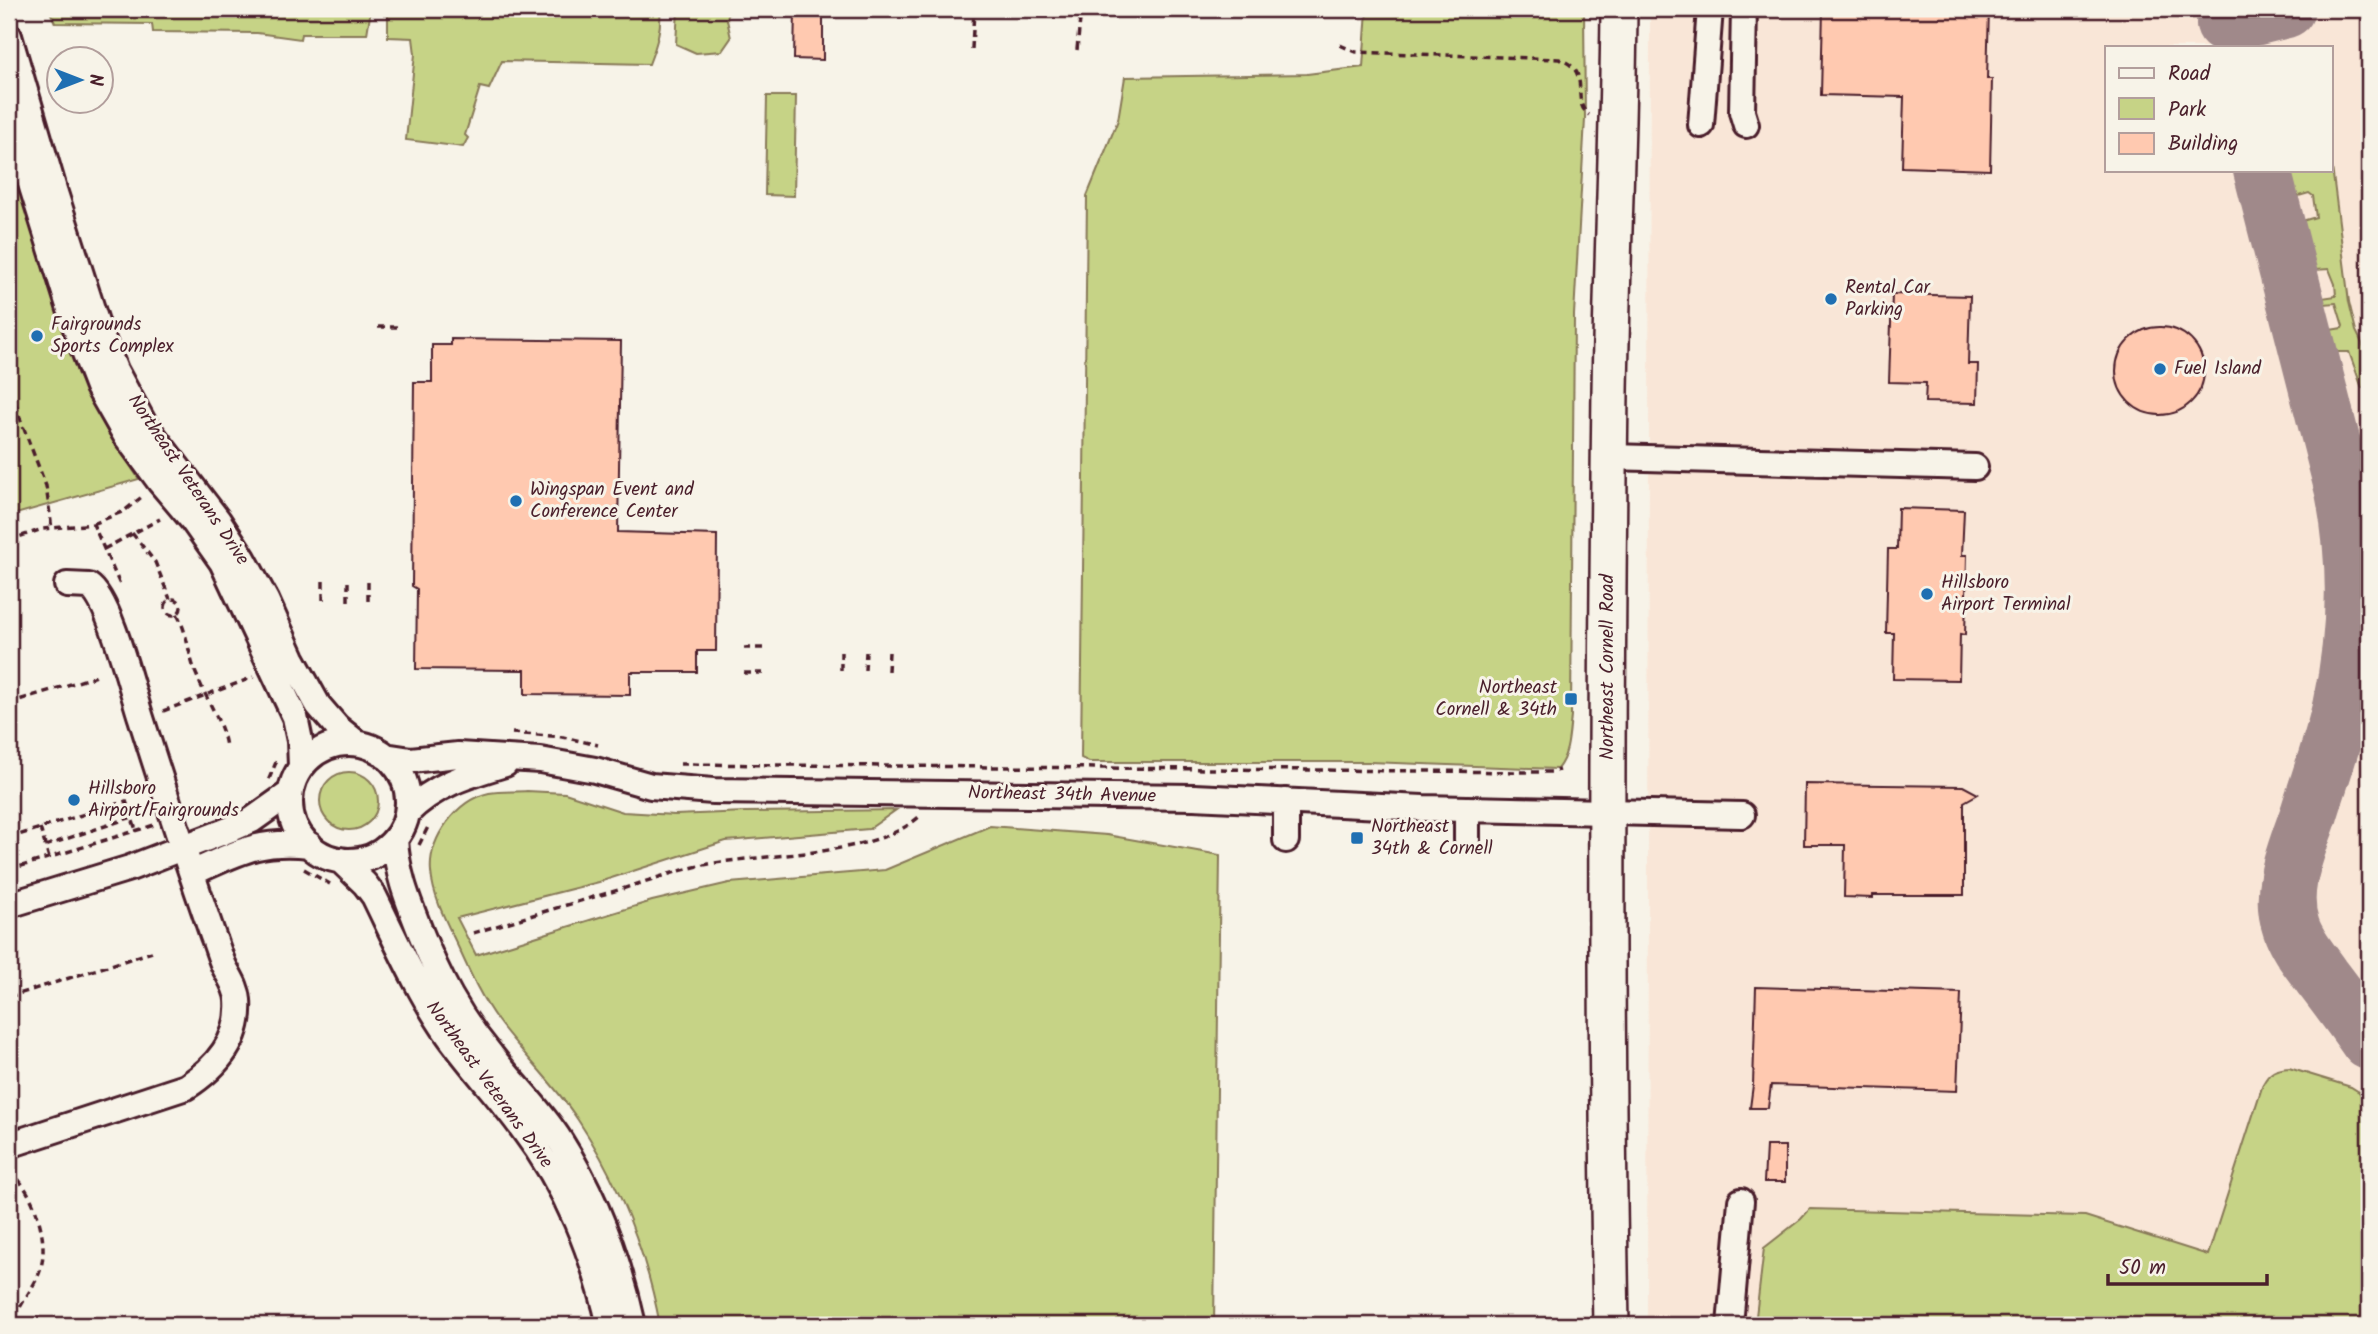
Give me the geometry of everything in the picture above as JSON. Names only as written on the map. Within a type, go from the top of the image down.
[{"type":"highway","name":"Northeast Cornell Road","points":[[1611,1325],[1608,811],[1610,457],[1619,9]]},
{"type":"street","points":[[1701,125],[1710,9]]},
{"type":"street","points":[[1744,9],[1742,112],[1746,125]]},
{"type":"street","name":"Northeast Veterans Drive","points":[[9,36],[55,193],[99,328],[116,370],[143,422],[218,520],[243,558],[318,705],[337,727],[357,743]]},
{"type":"street","name":"Northeast Veterans Drive","points":[[9,113],[78,335],[99,387],[126,436],[222,562],[295,717],[301,766]]},
{"type":"street","points":[[1610,457],[1975,467]]},
{"type":"street","points":[[9,1145],[186,1087],[202,1076],[228,1048],[236,1025],[239,1002],[191,873],[115,634],[100,596],[89,586],[67,584]]},
{"type":"street","points":[[191,873],[261,845],[284,842],[304,856],[325,856],[340,860],[358,860],[373,856],[395,839],[403,827],[407,813],[408,797],[404,783],[397,768],[385,756],[357,743],[339,744],[313,755],[301,766],[294,778],[290,807],[304,856]]},
{"type":"street","name":"Northeast 34th Avenue","points":[[385,756],[411,760],[458,755],[565,763],[651,786],[673,789],[1194,797],[1467,809],[1742,814]]},
{"type":"street","name":"Northeast 34th Avenue","points":[[407,813],[419,801],[445,784],[519,760]]},
{"type":"street","points":[[9,905],[130,868],[252,820],[290,793]]},
{"type":"street","points":[[1286,801],[1286,840]]},
{"type":"street","points":[[1467,809],[1467,840]]},
{"type":"street","name":"Northeast Veterans Drive","points":[[395,839],[401,884],[442,984],[473,1032],[531,1101],[575,1165],[603,1221],[615,1255],[633,1325]]},
{"type":"street","name":"Northeast Veterans Drive","points":[[340,860],[374,896],[448,1035],[523,1129],[556,1179],[592,1258],[610,1325]]},
{"type":"street","points":[[1730,1325],[1741,1201]]},
{"type":"path","points":[[971,49],[974,9]]},
{"type":"path","points":[[1077,50],[1081,9]]},
{"type":"path","points":[[1340,45],[1356,52],[1556,58],[1565,61],[1578,73],[1581,81],[1581,106],[1589,115]]},
{"type":"path","points":[[378,327],[398,327]]},
{"type":"path","points":[[9,381],[21,421],[47,486],[52,528],[9,540]]},
{"type":"path","points":[[93,524],[124,511],[150,489]]},
{"type":"path","points":[[104,549],[160,519]]},
{"type":"path","points":[[132,533],[155,562],[170,599]]},
{"type":"path","points":[[323,581],[323,600]]},
{"type":"path","points":[[348,582],[348,601]]},
{"type":"path","points":[[368,582],[368,601]]},
{"type":"path","points":[[170,599],[177,599],[181,604],[177,614],[170,615],[166,611],[165,603],[170,599]]},
{"type":"path","points":[[177,614],[185,632],[192,663],[223,733],[226,747]]},
{"type":"path","points":[[744,648],[763,648]]},
{"type":"path","points":[[841,652],[841,670]]},
{"type":"path","points":[[865,670],[866,652]]},
{"type":"path","points":[[888,671],[889,652]]},
{"type":"path","points":[[744,673],[764,673]]},
{"type":"path","points":[[9,703],[100,674]]},
{"type":"path","points":[[162,711],[256,677]]},
{"type":"path","points":[[268,781],[278,754]]},
{"type":"path","name":"Northeast 34th Avenue","points":[[779,765],[1528,772],[1552,772],[1559,769]]},
{"type":"path","points":[[473,933],[697,867],[737,859],[850,847],[883,838],[911,824],[945,794]]},
{"type":"path","points":[[9,838],[126,801],[136,830]]},
{"type":"path","points":[[45,846],[132,817]]},
{"type":"path","points":[[418,855],[419,846],[431,824]]},
{"type":"path","points":[[9,870],[149,826]]},
{"type":"path","points":[[40,828],[49,858]]},
{"type":"path","points":[[304,856],[315,874],[335,888]]},
{"type":"path","points":[[9,997],[152,952]]},
{"type":"path","points":[[9,1171],[21,1181],[32,1201],[40,1226],[43,1249],[39,1275],[12,1325]]},
{"type":"shaded area","points":[[1650,9],[2369,9],[2369,1325],[1647,1325]]},
{"type":"green space","points":[[49,9],[371,9],[367,34],[301,34],[300,39],[257,33],[153,32],[152,24],[55,23]]},
{"type":"green space","points":[[388,9],[660,9],[660,23],[649,64],[502,61],[489,89],[480,87],[465,135],[468,138],[463,147],[406,140],[415,54],[413,38],[388,37]]},
{"type":"green space","points":[[678,9],[729,9],[727,20],[731,38],[722,51],[696,53],[676,44]]},
{"type":"green space","points":[[1349,9],[1584,9],[1585,119],[1574,315],[1571,716],[1564,757],[1557,769],[1369,762],[1089,762],[1081,758],[1087,196],[1118,120],[1125,77],[1307,74],[1363,67],[1367,10]]},
{"type":"green space","points":[[767,96],[796,96],[794,196],[765,195]]},
{"type":"green space","name":"Fairgrounds Sports Complex","points":[[9,159],[78,375],[108,433],[139,479],[9,516]]},
{"type":"green space","points":[[2332,167],[2349,302],[2356,331],[2369,357],[2369,386],[2362,388],[2349,352],[2335,352],[2330,330],[2343,326],[2336,303],[2324,304],[2322,298],[2336,296],[2335,284],[2329,269],[2315,270],[2302,221],[2316,217],[2313,196],[2309,193],[2295,197],[2289,172],[2332,172]]},
{"type":"green space","points":[[349,772],[370,780],[378,801],[370,822],[349,830],[328,822],[320,801],[328,780]]},
{"type":"green space","points":[[489,793],[565,793],[623,812],[675,815],[896,810],[869,829],[726,841],[599,882],[457,918],[476,955],[652,901],[729,883],[885,870],[990,826],[1107,835],[1220,855],[1214,1325],[660,1325],[639,1244],[606,1168],[569,1107],[508,1034],[487,1004],[447,923],[432,882],[431,859],[434,846],[447,822],[456,812],[477,797]]},
{"type":"green space","points":[[2289,1068],[2351,1087],[2369,1103],[2369,1191],[2361,1196],[2369,1211],[2369,1325],[1755,1325],[1764,1248],[1810,1209],[2085,1216],[2208,1255],[2263,1084],[2273,1072]]},
{"type":"building","points":[[795,9],[823,9],[823,60],[794,59]]},
{"type":"building","points":[[1823,9],[1989,9],[1987,79],[1992,79],[1990,170],[1902,167],[1904,97],[1821,95]]},
{"type":"building","points":[[1892,294],[1970,296],[1968,364],[1978,364],[1977,403],[1925,402],[1926,383],[1889,382]]},
{"type":"building","name":"Fuel Island","points":[[2160,327],[2177,330],[2191,340],[2201,354],[2204,371],[2201,388],[2191,402],[2177,412],[2160,415],[2143,412],[2129,402],[2119,388],[2116,371],[2119,354],[2129,340],[2143,330]]},
{"type":"building","name":"Wingspan Event and Conference Center","points":[[451,339],[621,341],[618,532],[717,535],[716,651],[697,651],[697,672],[630,672],[630,695],[525,694],[525,670],[416,669],[417,589],[412,586],[414,382],[432,382],[432,345],[451,345]]},
{"type":"building","name":"Hillsboro Airport Terminal","points":[[1898,508],[1964,510],[1962,555],[1967,555],[1965,635],[1960,634],[1959,680],[1893,679],[1894,633],[1886,633],[1888,549],[1897,549]]},
{"type":"building","points":[[1805,784],[1963,786],[1978,794],[1964,802],[1964,895],[1844,897],[1845,845],[1804,845]]},
{"type":"building","points":[[1756,987],[1961,993],[1957,1091],[1771,1085],[1768,1108],[1750,1108]]},
{"type":"building","points":[[1766,1146],[1785,1146],[1785,1182],[1764,1182]]},
{"type":"taxiway","points":[[2225,24],[2286,9]]},
{"type":"taxiway","points":[[2263,172],[2344,491],[2352,545],[2354,599],[2350,653],[2341,707],[2291,869],[2288,913],[2291,927],[2301,947],[2369,1041]]},
{"type":"place","name":"Rental Car Parking","points":[[1831,299]]},
{"type":"place","name":"Fairgrounds Sports Complex","points":[[37,336]]},
{"type":"place","name":"Fuel Island","points":[[2160,369]]},
{"type":"place","name":"Wingspan Event and Conference Center","points":[[516,501]]},
{"type":"place","name":"Hillsboro Airport Terminal","points":[[1927,594]]},
{"type":"place","name":"Northeast Cornell & 34th","points":[[1571,699]]},
{"type":"place","name":"Hillsboro Airport/Fairgrounds","points":[[74,800]]},
{"type":"place","name":"Northeast 34th & Cornell","points":[[1357,838]]}]
